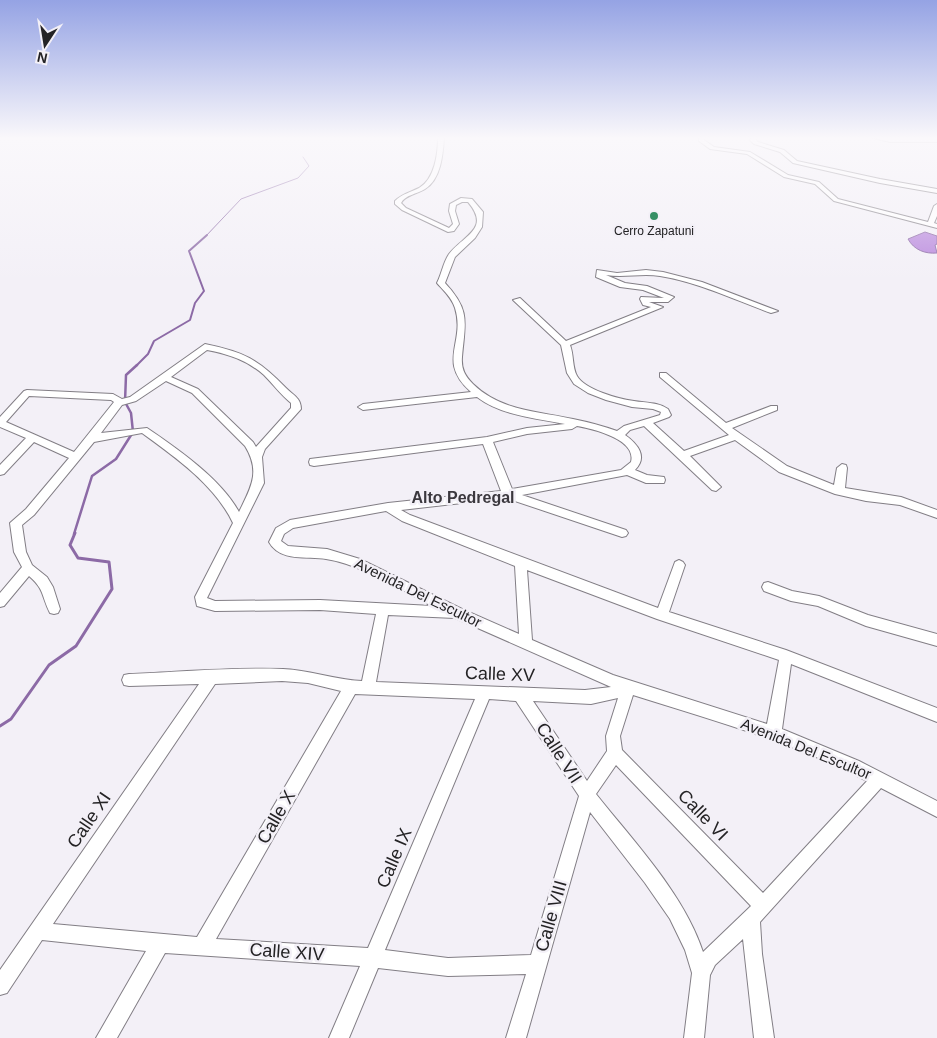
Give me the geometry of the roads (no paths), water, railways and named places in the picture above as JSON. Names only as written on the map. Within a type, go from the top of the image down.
[{"type":"street","points":[[424,185],[400,199],[398,204],[409,212],[448,230],[452,230],[456,224],[452,211],[453,204],[456,202],[470,200],[480,212],[477,232],[472,240],[455,252],[446,266],[441,282],[460,310],[458,370],[465,380],[480,394],[503,408],[592,427],[618,436],[632,445],[637,454],[635,463],[627,472],[646,479],[660,480]]},
{"type":"street","points":[[820,185],[836,200],[934,225],[937,209]]},
{"type":"street","points":[[905,185],[937,191]]},
{"type":"street","points":[[565,344],[659,307],[644,302],[644,299],[668,300],[670,297],[644,288],[623,285],[599,275],[600,272],[663,274],[699,284],[774,311]]},
{"type":"street","points":[[517,300],[565,344],[568,349],[572,377],[584,388],[632,404],[656,406],[665,411],[666,415],[627,428],[618,436]]},
{"type":"street","points":[[54,609],[49,591],[43,581],[28,568],[20,552],[16,523],[30,512],[77,457],[120,402],[132,399],[205,347],[240,355],[262,368],[282,391],[296,402],[296,409],[261,448],[257,457]]},
{"type":"street","points":[[663,375],[727,426],[736,436],[783,470],[839,491],[866,497],[901,501],[937,514]]},
{"type":"street","points":[[165,377],[195,391],[249,444],[257,457],[259,483],[201,597],[201,602],[215,606],[320,605],[457,613]]},
{"type":"street","points":[[77,457],[0,423],[27,394],[114,397],[120,402]]},
{"type":"street","points":[[363,407],[480,394]]},
{"type":"street","points":[[727,426],[774,408]]},
{"type":"street","points":[[646,423],[683,455],[716,488]]},
{"type":"street","points":[[314,462],[487,440],[527,431],[569,426],[592,427]]},
{"type":"street","points":[[91,439],[144,430],[196,472],[224,499],[236,514],[238,522]]},
{"type":"street","points":[[683,455],[736,436]]},
{"type":"street","points":[[0,471],[33,437]]},
{"type":"street","points":[[487,440],[508,494],[622,533]]},
{"type":"street","points":[[839,491],[842,468]]},
{"type":"street","name":"Avenida Del Escultor","points":[[627,472],[508,494],[388,508],[290,524],[279,532],[275,542],[278,546],[288,551],[327,554],[356,562],[457,613],[628,687],[774,733],[854,766],[937,809]]},
{"type":"street","points":[[388,508],[406,518],[521,563],[662,615],[786,656],[937,716]]},
{"type":"street","points":[[521,563],[526,643]]},
{"type":"street","points":[[662,615],[678,565]]},
{"type":"street","points":[[0,602],[28,568]]},
{"type":"street","points":[[768,587],[791,596],[818,601],[866,620],[937,640]]},
{"type":"street","points":[[368,687],[383,609]]},
{"type":"street","points":[[774,733],[786,656]]},
{"type":"street","points":[[129,680],[282,675],[308,676],[351,687]]},
{"type":"street","name":"Calle XI","points":[[0,986],[212,678]]},
{"type":"street","name":"Calle XV","points":[[351,687],[603,697],[616,694],[628,687]]},
{"type":"street","name":"Calle X","points":[[202,946],[351,687]]},
{"type":"street","points":[[615,753],[613,736],[624,708],[628,687]]},
{"type":"street","name":"Calle IX","points":[[339,1038],[485,692]]},
{"type":"street","name":"Calle VII","points":[[519,693],[587,795],[651,877],[676,913],[693,948],[701,973]]},
{"type":"street","name":"Calle VIII","points":[[516,1038],[587,795],[615,753]]},
{"type":"street","name":"Calle VI","points":[[615,753],[757,913]]},
{"type":"street","points":[[694,1038],[701,973],[709,959],[757,913],[879,779]]},
{"type":"street","points":[[757,913],[753,954],[764,1038]]},
{"type":"street","name":"Calle XIV","points":[[38,931],[160,944],[374,958],[448,967],[537,964]]},
{"type":"street","points":[[106,1038],[160,944]]},
{"type":"waterway","points":[[206,236],[241,199],[278,185]]},
{"type":"waterway","points":[[137,365],[148,354],[154,341],[190,320],[195,303],[204,291],[189,251],[206,236]]},
{"type":"waterway","points":[[74,534],[92,476],[116,459],[133,432],[131,413],[125,402],[126,375],[137,365]]},
{"type":"waterway","points":[[0,726],[11,719],[49,665],[76,646],[112,589],[109,562],[78,558],[70,545],[75,533]]},
{"type":"place","name":"Cerro Zapatuni","points":[[654,216]]},
{"type":"district","name":"Alto Pedregal","points":[[463,497]]}]
